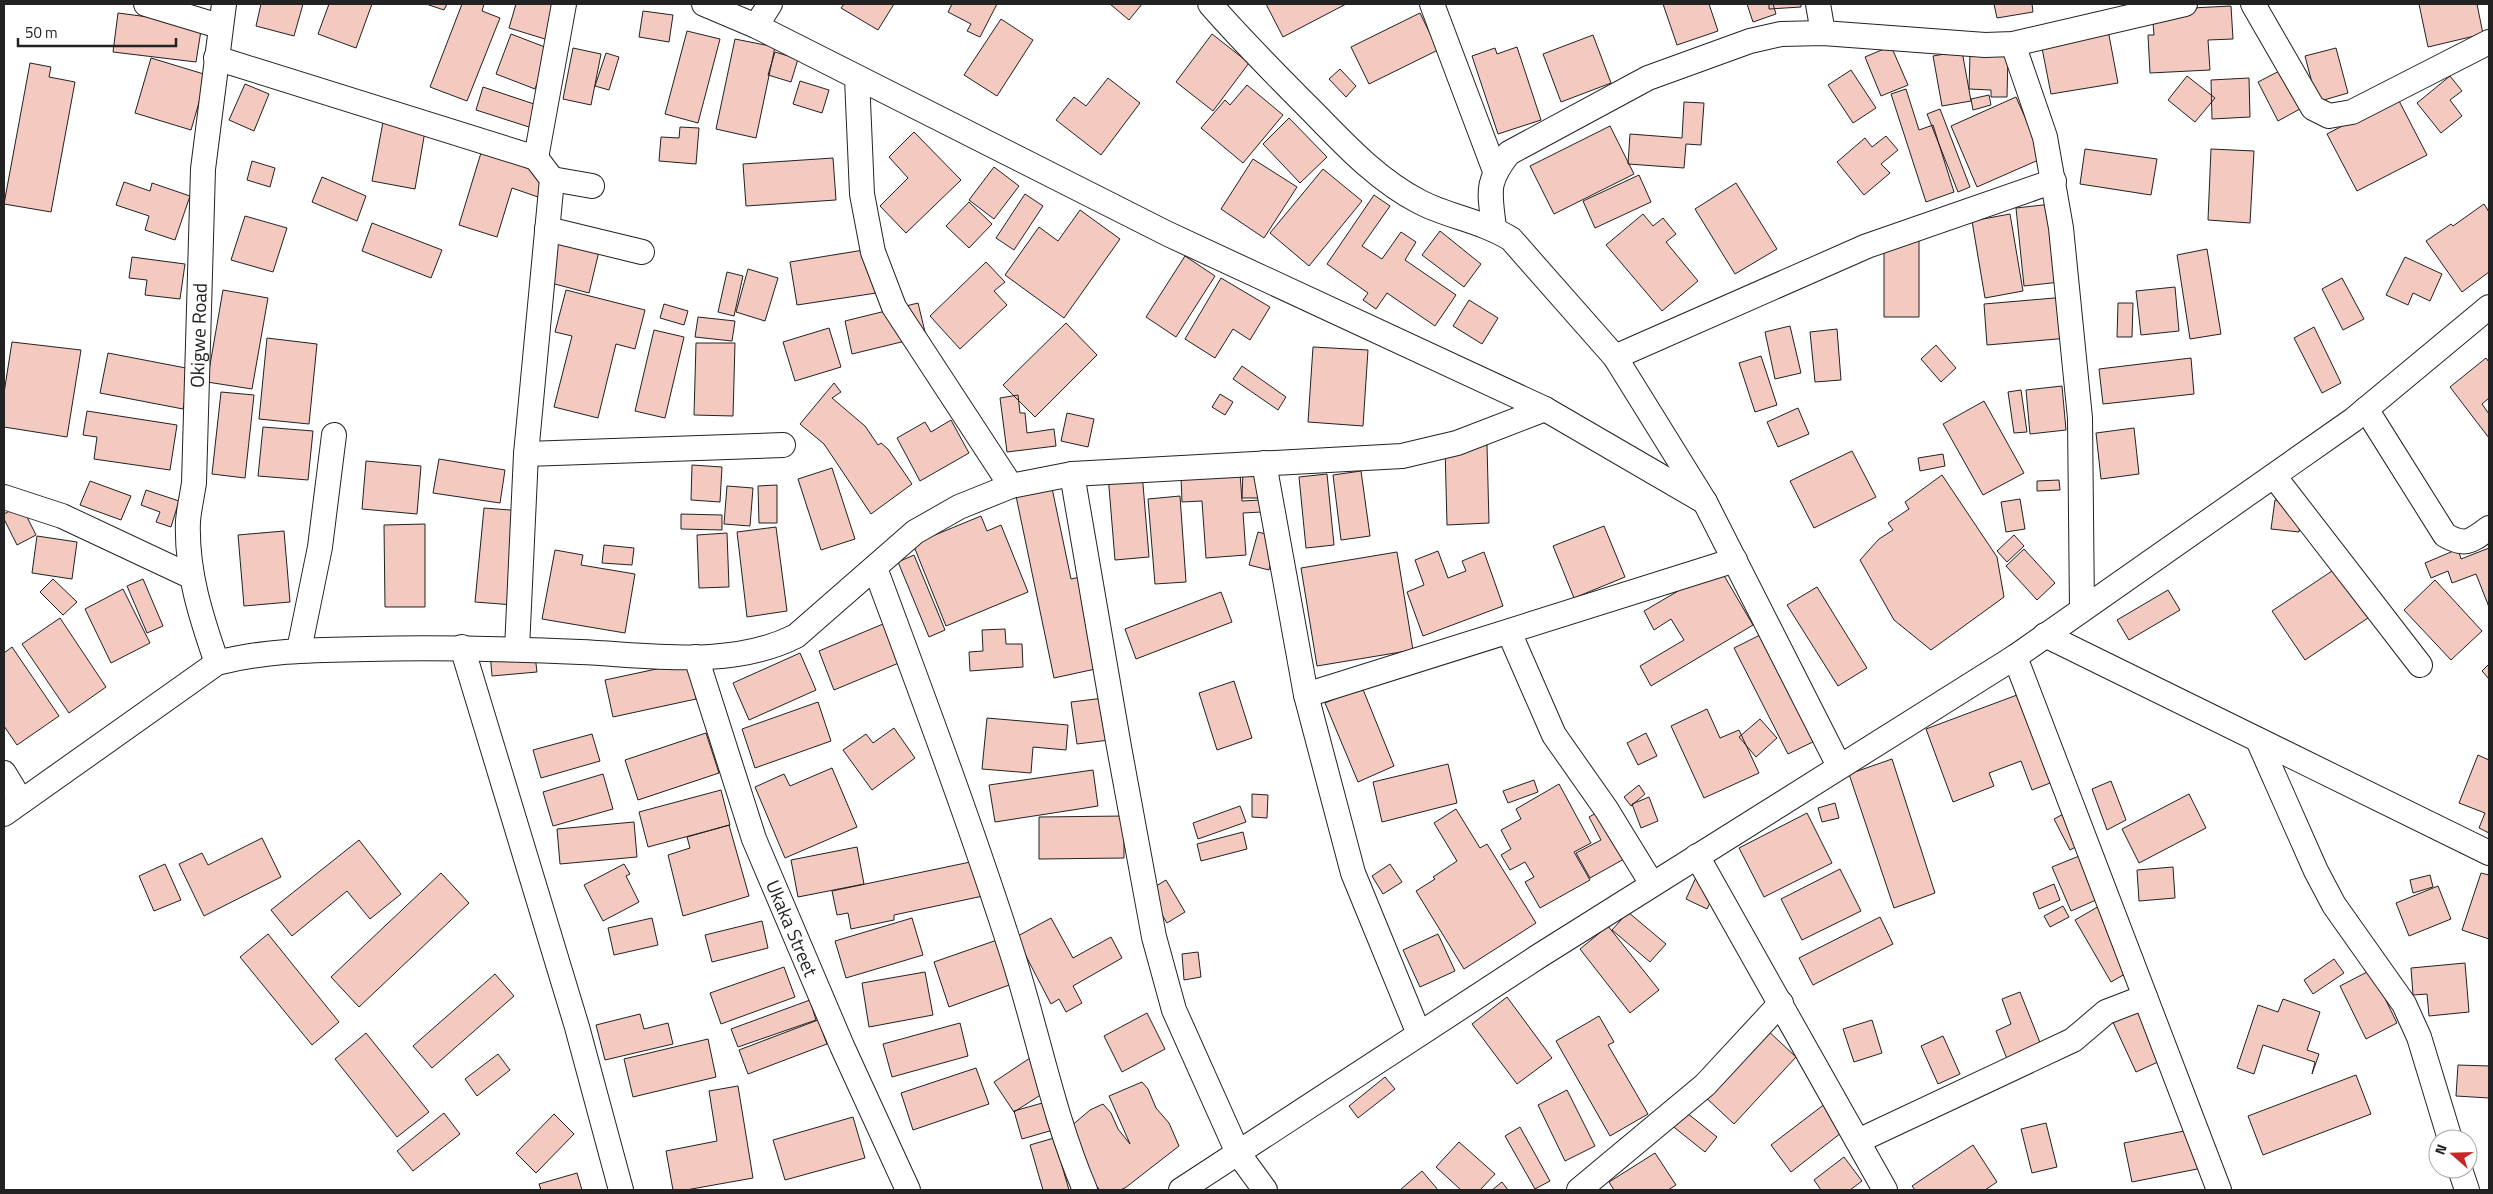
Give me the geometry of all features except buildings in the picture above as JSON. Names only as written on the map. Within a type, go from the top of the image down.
[{"type":"street","points":[[146,4],[221,15]]},
{"type":"street","points":[[536,158],[564,4]]},
{"type":"street","points":[[704,4],[756,26],[1168,234],[1545,409],[1705,502]]},
{"type":"street","points":[[756,26],[770,4]]},
{"type":"street","points":[[1210,4],[1244,44],[1346,146],[1388,180],[1420,202],[1494,228],[1511,239],[1616,357],[1705,502],[1839,766]]},
{"type":"street","points":[[1432,4],[1494,172]]},
{"type":"street","points":[[1818,4],[1823,33]]},
{"type":"street","points":[[1494,228],[1490,189],[1494,172],[1509,153],[1648,78],[1750,41],[1781,34],[1823,33],[1985,45],[2013,44],[2184,4]]},
{"type":"street","points":[[2253,4],[2313,108],[2329,116],[2352,112],[2489,42]]},
{"type":"street","name":"Okigwe Road","points":[[217,663],[199,611],[192,577],[188,521],[194,483],[203,169],[221,15]]},
{"type":"street","points":[[2013,44],[2045,137],[2061,228],[2080,418],[2082,609]]},
{"type":"street","points":[[216,58],[536,158],[552,179],[592,186]]},
{"type":"street","points":[[857,78],[862,194],[873,252],[894,307],[1011,486]]},
{"type":"street","points":[[517,649],[526,454],[552,179]]},
{"type":"street","points":[[1616,357],[1858,249],[2054,181]]},
{"type":"street","points":[[547,229],[642,252]]},
{"type":"street","points":[[1181,1190],[1652,884],[2015,657],[2274,476],[2366,409],[2489,307]]},
{"type":"street","points":[[4,773],[12,808],[217,663],[237,658],[299,650],[462,647],[696,657],[754,652],[775,646],[796,636],[915,532],[959,507],[1011,486],[1072,474],[1264,462],[1402,456],[1457,443],[1545,409]]},
{"type":"street","points":[[2366,409],[2445,535],[2458,543],[2472,541],[2489,528]]},
{"type":"street","points":[[299,650],[320,547],[334,435]]},
{"type":"street","points":[[526,454],[783,445]]},
{"type":"street","points":[[1264,462],[1306,695],[1353,873],[1419,1034]]},
{"type":"street","points":[[1072,474],[1118,747],[1154,937],[1174,1010],[1238,1153],[1265,1190]]},
{"type":"street","points":[[2274,476],[2420,665]]},
{"type":"street","points":[[4,496],[62,516],[192,577]]},
{"type":"street","points":[[1306,695],[1735,560]]},
{"type":"street","points":[[875,568],[941,748],[1013,957],[1067,1148],[1085,1190]]},
{"type":"street","points":[[1509,632],[1554,735],[1606,809],[1652,884]]},
{"type":"street","points":[[2045,635],[2489,853]]},
{"type":"street","points":[[462,647],[577,1027],[621,1190]]},
{"type":"street","name":"Ukaka Street","points":[[696,657],[754,839],[842,1046],[908,1190]]},
{"type":"street","points":[[2015,657],[2219,1190]]},
{"type":"street","points":[[2258,740],[2316,871],[2334,905],[2404,1004],[2419,1037],[2447,1129]]},
{"type":"street","points":[[1697,856],[1885,1190]]},
{"type":"street","points":[[1858,1141],[2073,1040],[2106,1012],[2145,996]]},
{"type":"street","points":[[1580,1190],[1705,1085],[1781,1003]]}]
